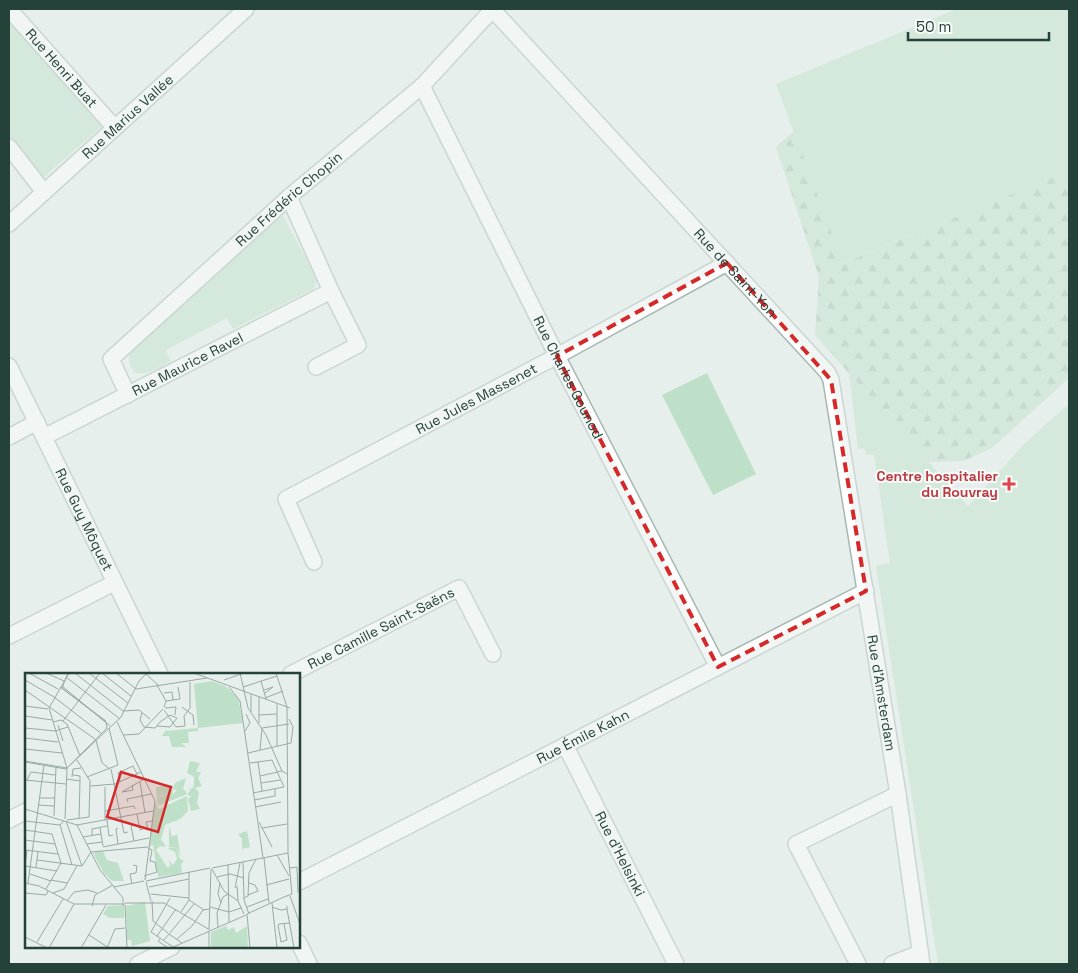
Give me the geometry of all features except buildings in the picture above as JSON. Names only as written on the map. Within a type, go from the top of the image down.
[{"type":"street","name":"Rue Henri Buat","points":[[9,9],[115,128]]},
{"type":"street","name":"Rue Marius Vallée","points":[[9,224],[244,9]]},
{"type":"street","name":"Rue Frédéric Chopin","points":[[128,395],[111,360],[289,196],[422,86],[492,9]]},
{"type":"street","name":"Rue de Saint-Yon","points":[[492,9],[828,373],[831,380],[866,591]]},
{"type":"street","name":"Rue Charles Gounod","points":[[422,86],[557,356],[718,667]]},
{"type":"street","points":[[9,147],[44,192]]},
{"type":"street","points":[[289,196],[358,345],[316,367]]},
{"type":"street","name":"Rue Jules Massenet","points":[[314,562],[286,499],[557,356],[727,263]]},
{"type":"street","name":"Rue Maurice Ravel","points":[[44,436],[128,395],[331,290]]},
{"type":"street","name":"Rue Guy Môquet","points":[[9,366],[159,673]]},
{"type":"street","points":[[9,436],[37,422]]},
{"type":"street","points":[[9,636],[114,583]]},
{"type":"street","name":"Rue Camille Saint-Saëns","points":[[293,673],[459,588],[493,654]]},
{"type":"street","name":"Rue Émile Kahn","points":[[300,881],[866,591]]},
{"type":"street","name":"Rue d'Amsterdam","points":[[866,591],[898,794],[921,958],[892,964]]},
{"type":"street","name":"Rue d'Helsinki","points":[[566,745],[676,964]]},
{"type":"street","points":[[858,964],[796,844],[898,794]]},
{"type":"street","points":[[9,820],[25,812]]},
{"type":"street","points":[[300,945],[310,964]]},
{"type":"street","points":[[138,964],[170,948]]},
{"type":"highlighted area","points":[[727,263],[831,380],[866,591],[718,667],[557,356]]},
{"type":"green space","points":[[957,9],[1069,9],[1069,171],[842,263],[776,84]]},
{"type":"green space","points":[[9,18],[103,125],[43,178],[9,135]]},
{"type":"green space","points":[[794,131],[843,263],[1069,171],[1069,378],[992,448],[963,461],[928,462],[815,335],[819,277],[776,147]]},
{"type":"green space","points":[[283,216],[317,279],[313,289],[233,329],[227,318],[166,350],[171,361],[149,372],[135,373],[130,365],[129,354],[277,219]]},
{"type":"green space","points":[[707,373],[756,474],[713,495],[662,395]]},
{"type":"green space","points":[[849,373],[968,506],[1026,442],[1069,404],[1069,964],[938,964],[876,566],[890,563],[874,455],[866,455],[864,448],[858,449]]},
{"type":"place","name":"Centre hospitalier du Rouvray","points":[[1009,484]]}]
